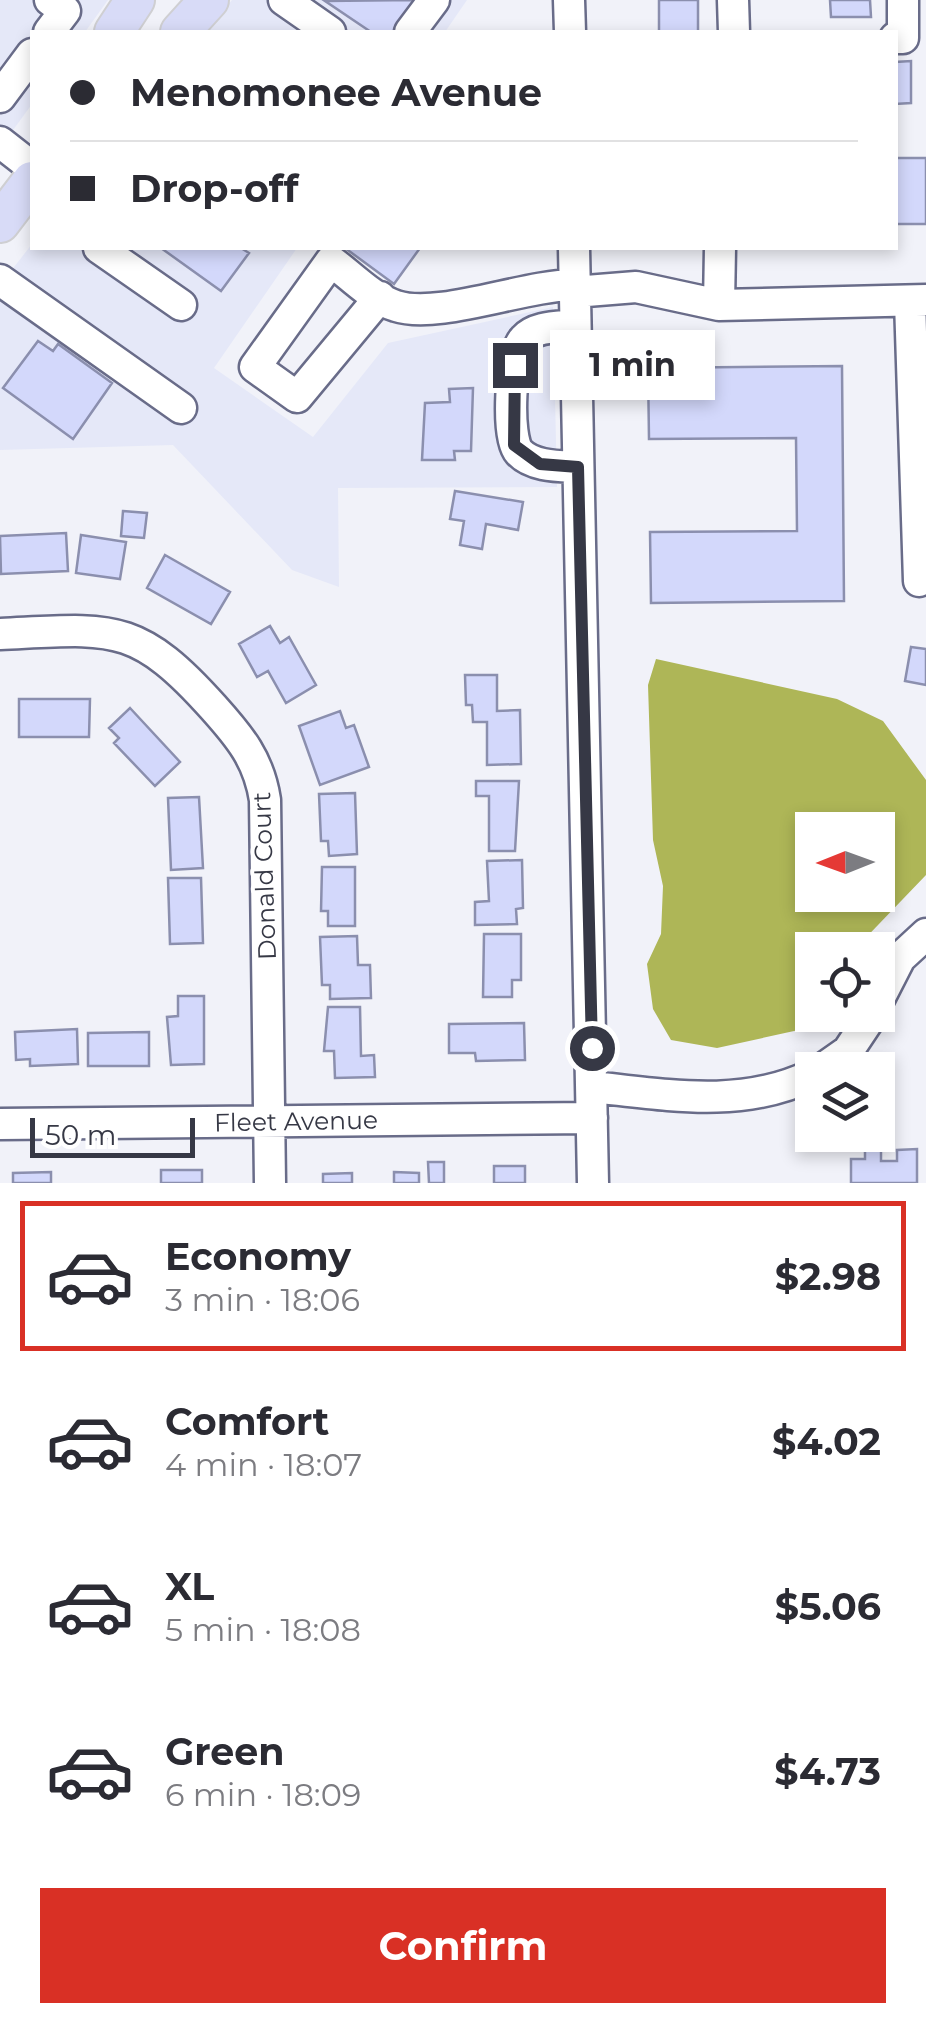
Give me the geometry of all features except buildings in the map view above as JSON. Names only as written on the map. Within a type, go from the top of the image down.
[{"type":"main road","points":[[115,30],[135,0]]},
{"type":"main road","points":[[182,30],[208,0]]},
{"type":"street","points":[[412,30],[434,0]]},
{"type":"street","points":[[570,0],[570,30]]},
{"type":"street","points":[[734,0],[734,30]]},
{"type":"street","points":[[898,38],[902,38],[902,0]]},
{"type":"street","points":[[286,1],[327,30]]},
{"type":"street","points":[[0,98],[30,57]]},
{"type":"street","points":[[0,142],[24,193]]},
{"type":"street","points":[[101,250],[181,304]]},
{"type":"street","points":[[574,250],[593,1183]]},
{"type":"street","points":[[719,305],[720,250]]},
{"type":"street","points":[[0,280],[181,408]]},
{"type":"street","points":[[380,297],[397,306],[450,305],[526,288],[636,287],[719,305],[918,301],[919,581]]},
{"type":"street","points":[[575,324],[534,331],[518,348],[512,436],[514,445],[526,458],[578,467]]},
{"type":"street","name":"Donald Court","points":[[0,634],[82,630],[145,644],[186,677],[249,750],[265,800],[270,1183]]},
{"type":"street","points":[[895,968],[900,958],[926,934]]},
{"type":"street","points":[[593,1087],[718,1098],[756,1094],[795,1081]]},
{"type":"street","name":"Fleet Avenue","points":[[0,1124],[592,1118]]},
{"type":"shaded area","points":[[0,0],[108,0],[86,30],[30,30],[30,107],[0,148]]},
{"type":"shaded area","points":[[232,0],[467,0],[446,30],[208,30]]},
{"type":"shaded area","points":[[30,247],[30,250],[296,250],[214,368],[313,437],[388,343],[553,307],[557,487],[338,488],[339,587],[292,570],[173,445],[0,450],[0,285]]},
{"type":"shaded area","points":[[656,659],[837,699],[883,721],[926,780],[926,875],[895,907],[895,812],[795,812],[795,912],[890,912],[871,932],[795,932],[795,1031],[717,1048],[671,1040],[653,1009],[647,964],[661,934],[663,886],[653,840],[648,685]]},
{"type":"route","points":[[515,365],[514,445],[526,458],[540,464],[578,467],[592,1048]]}]
